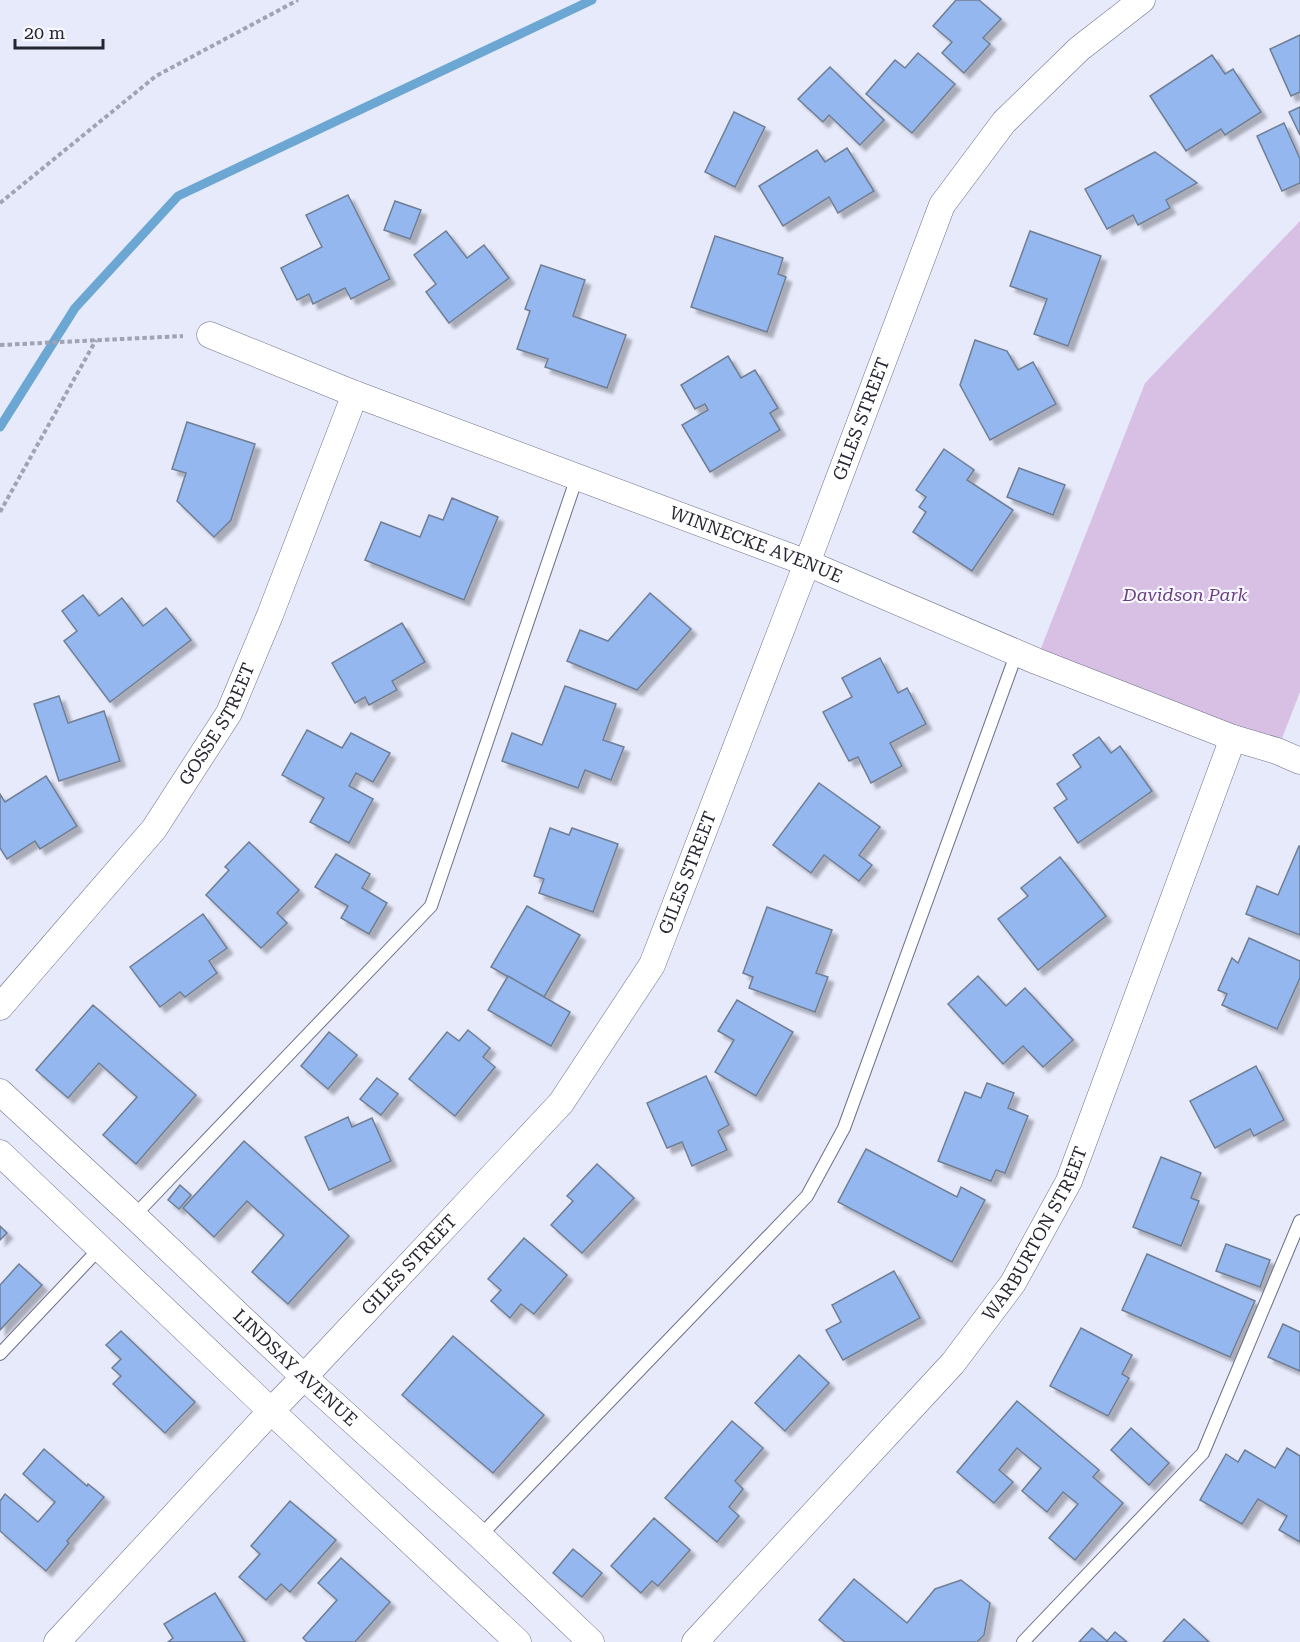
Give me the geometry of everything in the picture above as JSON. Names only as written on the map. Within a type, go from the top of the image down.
[{"type":"street","name":"GILES STREET","points":[[57,1642],[561,1103],[652,965],[942,204],[1004,122],[1079,49],[1142,0]]},
{"type":"street","name":"WINNECKE AVENUE","points":[[210,335],[355,394],[807,563],[1036,661],[1233,738],[1277,751],[1300,761]]},
{"type":"street","name":"GOSSE STREET","points":[[0,1007],[154,829],[229,713],[270,615],[355,394]]},
{"type":"street","name":"WARBURTON STREET","points":[[695,1642],[953,1363],[1013,1283],[1069,1181],[1233,738]]},
{"type":"street","name":"LINDSAY AVENUE","points":[[0,1092],[304,1377],[480,1536],[591,1642]]},
{"type":"street","points":[[0,1153],[518,1642]]},
{"type":"lane","points":[[134,1216],[431,906],[577,477]]},
{"type":"lane","points":[[480,1536],[807,1196],[844,1128],[1017,652]]},
{"type":"lane","points":[[1023,1642],[1203,1453],[1300,1221]]},
{"type":"lane","points":[[0,1354],[100,1248]]},
{"type":"path","points":[[0,203],[156,76],[298,0]]},
{"type":"path","points":[[0,345],[210,335]]},
{"type":"path","points":[[0,512],[96,340]]},
{"type":"green space","name":"Davidson Park","points":[[1300,221],[1300,692],[1277,751],[1036,661],[1145,383]]},
{"type":"building","points":[[956,0],[979,0],[1001,19],[983,38],[990,44],[964,73],[942,53],[952,42],[933,26]]},
{"type":"building","points":[[1300,35],[1300,92],[1291,96],[1270,49]]},
{"type":"building","points":[[918,53],[955,84],[912,133],[866,94],[895,60],[905,68]]},
{"type":"building","points":[[1212,55],[1225,74],[1233,69],[1261,112],[1225,135],[1221,129],[1186,151],[1150,96]]},
{"type":"building","points":[[830,67],[884,120],[860,145],[829,115],[823,122],[798,99]]},
{"type":"building","points":[[1300,107],[1300,135],[1289,112]]},
{"type":"building","points":[[734,112],[765,127],[735,187],[705,172]]},
{"type":"building","points":[[1284,123],[1300,159],[1300,183],[1282,191],[1257,136]]},
{"type":"building","points":[[847,148],[874,191],[838,213],[829,197],[783,226],[759,186],[817,150],[825,162]]},
{"type":"building","points":[[1155,152],[1197,183],[1166,200],[1170,208],[1138,225],[1133,215],[1107,229],[1085,189]]},
{"type":"building","points":[[348,195],[390,279],[351,299],[345,288],[313,304],[309,294],[297,300],[281,268],[322,247],[306,215]]},
{"type":"building","points":[[395,201],[421,210],[410,239],[384,230]]},
{"type":"building","points":[[446,231],[467,258],[484,245],[509,278],[449,323],[426,292],[436,284],[414,255]]},
{"type":"building","points":[[1030,231],[1101,256],[1068,346],[1034,334],[1047,299],[1010,286]]},
{"type":"building","points":[[715,236],[783,258],[778,274],[786,277],[767,332],[691,307]]},
{"type":"building","points":[[541,265],[585,280],[573,316],[626,335],[607,388],[545,367],[548,359],[517,349],[530,311],[525,309]]},
{"type":"building","points":[[975,340],[1007,351],[1018,370],[1033,362],[1056,404],[990,440],[960,385]]},
{"type":"building","points":[[728,356],[741,378],[755,370],[778,408],[770,413],[780,430],[710,472],[682,425],[708,410],[705,404],[695,409],[681,385]]},
{"type":"building","points":[[187,422],[255,444],[231,520],[214,537],[177,501],[186,473],[172,469]]},
{"type":"building","points":[[944,449],[974,470],[967,480],[1013,510],[972,571],[913,532],[926,512],[919,507],[926,497],[916,490]]},
{"type":"building","points":[[1019,468],[1065,485],[1053,515],[1007,497]]},
{"type":"building","points":[[452,498],[498,517],[464,600],[365,560],[381,522],[420,537],[429,515],[443,520]]},
{"type":"building","points":[[650,593],[691,629],[637,690],[567,661],[580,630],[608,641]]},
{"type":"building","points":[[83,595],[99,616],[122,598],[143,626],[166,608],[191,640],[110,702],[64,641],[77,631],[62,611]]},
{"type":"building","points":[[402,623],[425,662],[392,681],[397,690],[369,705],[365,697],[355,703],[332,663]]},
{"type":"building","points":[[880,658],[898,693],[907,688],[926,724],[890,743],[902,766],[871,783],[858,757],[849,761],[823,712],[852,697],[842,678]]},
{"type":"building","points":[[565,686],[616,704],[603,740],[624,747],[611,780],[585,770],[578,788],[502,761],[512,733],[542,745]]},
{"type":"building","points":[[59,696],[68,723],[104,711],[120,761],[59,781],[34,704]]},
{"type":"building","points":[[307,730],[342,748],[351,733],[390,753],[373,782],[356,773],[349,786],[373,799],[349,843],[310,822],[324,798],[282,775]]},
{"type":"building","points":[[1099,737],[1111,753],[1120,746],[1152,791],[1078,843],[1054,808],[1067,799],[1057,784],[1081,767],[1073,755]]},
{"type":"building","points":[[46,776],[77,826],[40,849],[35,841],[7,859],[0,848],[0,794],[5,802]]},
{"type":"building","points":[[819,783],[880,827],[859,855],[872,865],[859,881],[824,855],[811,873],[773,845]]},
{"type":"building","points":[[550,828],[569,835],[572,828],[618,844],[593,912],[539,893],[544,879],[534,876]]},
{"type":"building","points":[[249,842],[299,890],[277,913],[287,923],[261,948],[206,895],[229,870],[225,867]]},
{"type":"building","points":[[1299,846],[1300,935],[1246,914],[1257,886],[1278,895]]},
{"type":"building","points":[[336,854],[370,874],[362,888],[387,903],[369,934],[341,918],[348,906],[315,887]]},
{"type":"building","points":[[1060,857],[1106,916],[1038,970],[998,919],[1028,896],[1021,888]]},
{"type":"building","points":[[527,906],[580,935],[544,997],[491,967]]},
{"type":"building","points":[[767,907],[832,930],[816,973],[828,977],[815,1012],[749,988],[753,977],[743,973]]},
{"type":"building","points":[[203,914],[227,948],[209,961],[217,973],[185,997],[180,992],[160,1007],[130,967]]},
{"type":"building","points":[[1249,938],[1300,961],[1300,978],[1277,1029],[1222,1005],[1227,994],[1218,990],[1232,958],[1238,963]]},
{"type":"building","points":[[508,976],[570,1012],[551,1046],[488,1010]]},
{"type":"building","points":[[978,976],[1006,1006],[1025,988],[1073,1040],[1043,1067],[1023,1046],[1003,1064],[948,1004]]},
{"type":"building","points":[[737,1000],[793,1032],[756,1096],[715,1072],[734,1040],[718,1031]]},
{"type":"building","points":[[93,1005],[196,1095],[136,1164],[103,1135],[137,1097],[99,1063],[68,1098],[36,1070]]},
{"type":"building","points":[[468,1030],[490,1048],[483,1057],[495,1067],[455,1116],[409,1079],[447,1032],[459,1041]]},
{"type":"building","points":[[329,1032],[357,1055],[328,1089],[301,1066]]},
{"type":"building","points":[[1256,1066],[1284,1120],[1254,1136],[1250,1129],[1215,1148],[1190,1101]]},
{"type":"building","points":[[706,1076],[729,1125],[718,1131],[727,1150],[692,1166],[682,1142],[667,1148],[647,1103]]},
{"type":"building","points":[[377,1078],[398,1094],[381,1115],[360,1099]]},
{"type":"building","points":[[987,1083],[1014,1093],[1008,1108],[1028,1116],[1005,1173],[996,1170],[991,1181],[938,1161],[965,1092],[981,1098]]},
{"type":"building","points":[[348,1117],[352,1127],[372,1118],[391,1161],[329,1190],[305,1137]]},
{"type":"building","points":[[244,1141],[349,1236],[288,1304],[252,1272],[284,1235],[247,1201],[214,1237],[183,1208]]},
{"type":"building","points":[[866,1149],[957,1197],[961,1187],[985,1200],[952,1262],[838,1202]]},
{"type":"building","points":[[1161,1157],[1201,1173],[1191,1198],[1199,1201],[1181,1246],[1133,1227]]},
{"type":"building","points":[[597,1164],[634,1198],[582,1253],[551,1225],[573,1201],[567,1196]]},
{"type":"building","points":[[180,1185],[191,1195],[179,1209],[168,1200]]},
{"type":"building","points":[[0,1226],[7,1233],[0,1240]]},
{"type":"building","points":[[524,1238],[567,1275],[534,1314],[521,1304],[510,1318],[491,1301],[501,1290],[488,1279]]},
{"type":"building","points":[[1226,1244],[1270,1260],[1260,1287],[1216,1271]]},
{"type":"building","points":[[1147,1254],[1255,1301],[1230,1357],[1122,1310]]},
{"type":"building","points":[[19,1264],[42,1285],[0,1330],[0,1285]]},
{"type":"building","points":[[894,1271],[920,1318],[843,1360],[826,1330],[841,1322],[832,1305]]},
{"type":"building","points":[[1283,1324],[1300,1332],[1300,1371],[1268,1357]]},
{"type":"building","points":[[1081,1328],[1132,1355],[1122,1374],[1129,1378],[1108,1416],[1050,1386]]},
{"type":"building","points":[[121,1331],[195,1402],[165,1433],[113,1384],[121,1376],[112,1368],[121,1359],[106,1345]]},
{"type":"building","points":[[453,1336],[544,1415],[493,1473],[402,1395]]},
{"type":"building","points":[[799,1355],[829,1383],[785,1431],[755,1403]]},
{"type":"building","points":[[1017,1401],[1099,1470],[1093,1477],[1123,1503],[1075,1560],[1049,1538],[1078,1504],[1063,1492],[1047,1512],[1022,1491],[1041,1468],[1017,1448],[999,1470],[1013,1482],[994,1503],[957,1472]]},
{"type":"building","points":[[732,1421],[763,1448],[735,1481],[743,1489],[729,1507],[739,1516],[717,1542],[665,1498]]},
{"type":"building","points":[[1131,1428],[1169,1463],[1149,1485],[1111,1450]]},
{"type":"building","points":[[1287,1448],[1300,1456],[1300,1542],[1279,1530],[1287,1516],[1258,1499],[1242,1524],[1200,1500],[1226,1454],[1238,1462],[1245,1450],[1275,1468]]},
{"type":"building","points":[[44,1449],[87,1486],[88,1484],[104,1497],[67,1541],[69,1543],[46,1571],[0,1531],[0,1501],[5,1494],[38,1522],[55,1502],[23,1474]]},
{"type":"building","points":[[290,1501],[336,1540],[290,1592],[281,1584],[266,1600],[239,1577],[260,1554],[251,1546]]},
{"type":"building","points":[[654,1518],[690,1550],[658,1586],[652,1581],[641,1593],[611,1566]]},
{"type":"building","points":[[573,1549],[602,1573],[582,1597],[553,1573]]},
{"type":"building","points":[[341,1558],[390,1602],[355,1642],[307,1642],[303,1638],[337,1600],[318,1583]]},
{"type":"building","points":[[854,1579],[907,1623],[935,1589],[961,1580],[990,1603],[984,1635],[977,1642],[845,1642],[819,1620]]},
{"type":"building","points":[[215,1593],[245,1642],[168,1642],[173,1638],[164,1624]]},
{"type":"building","points":[[1184,1619],[1209,1642],[1163,1642]]},
{"type":"building","points":[[1092,1628],[1107,1641],[1115,1632],[1127,1642],[1079,1642]]},
{"type":"waterway","points":[[0,427],[75,308],[178,196],[592,0]]}]
